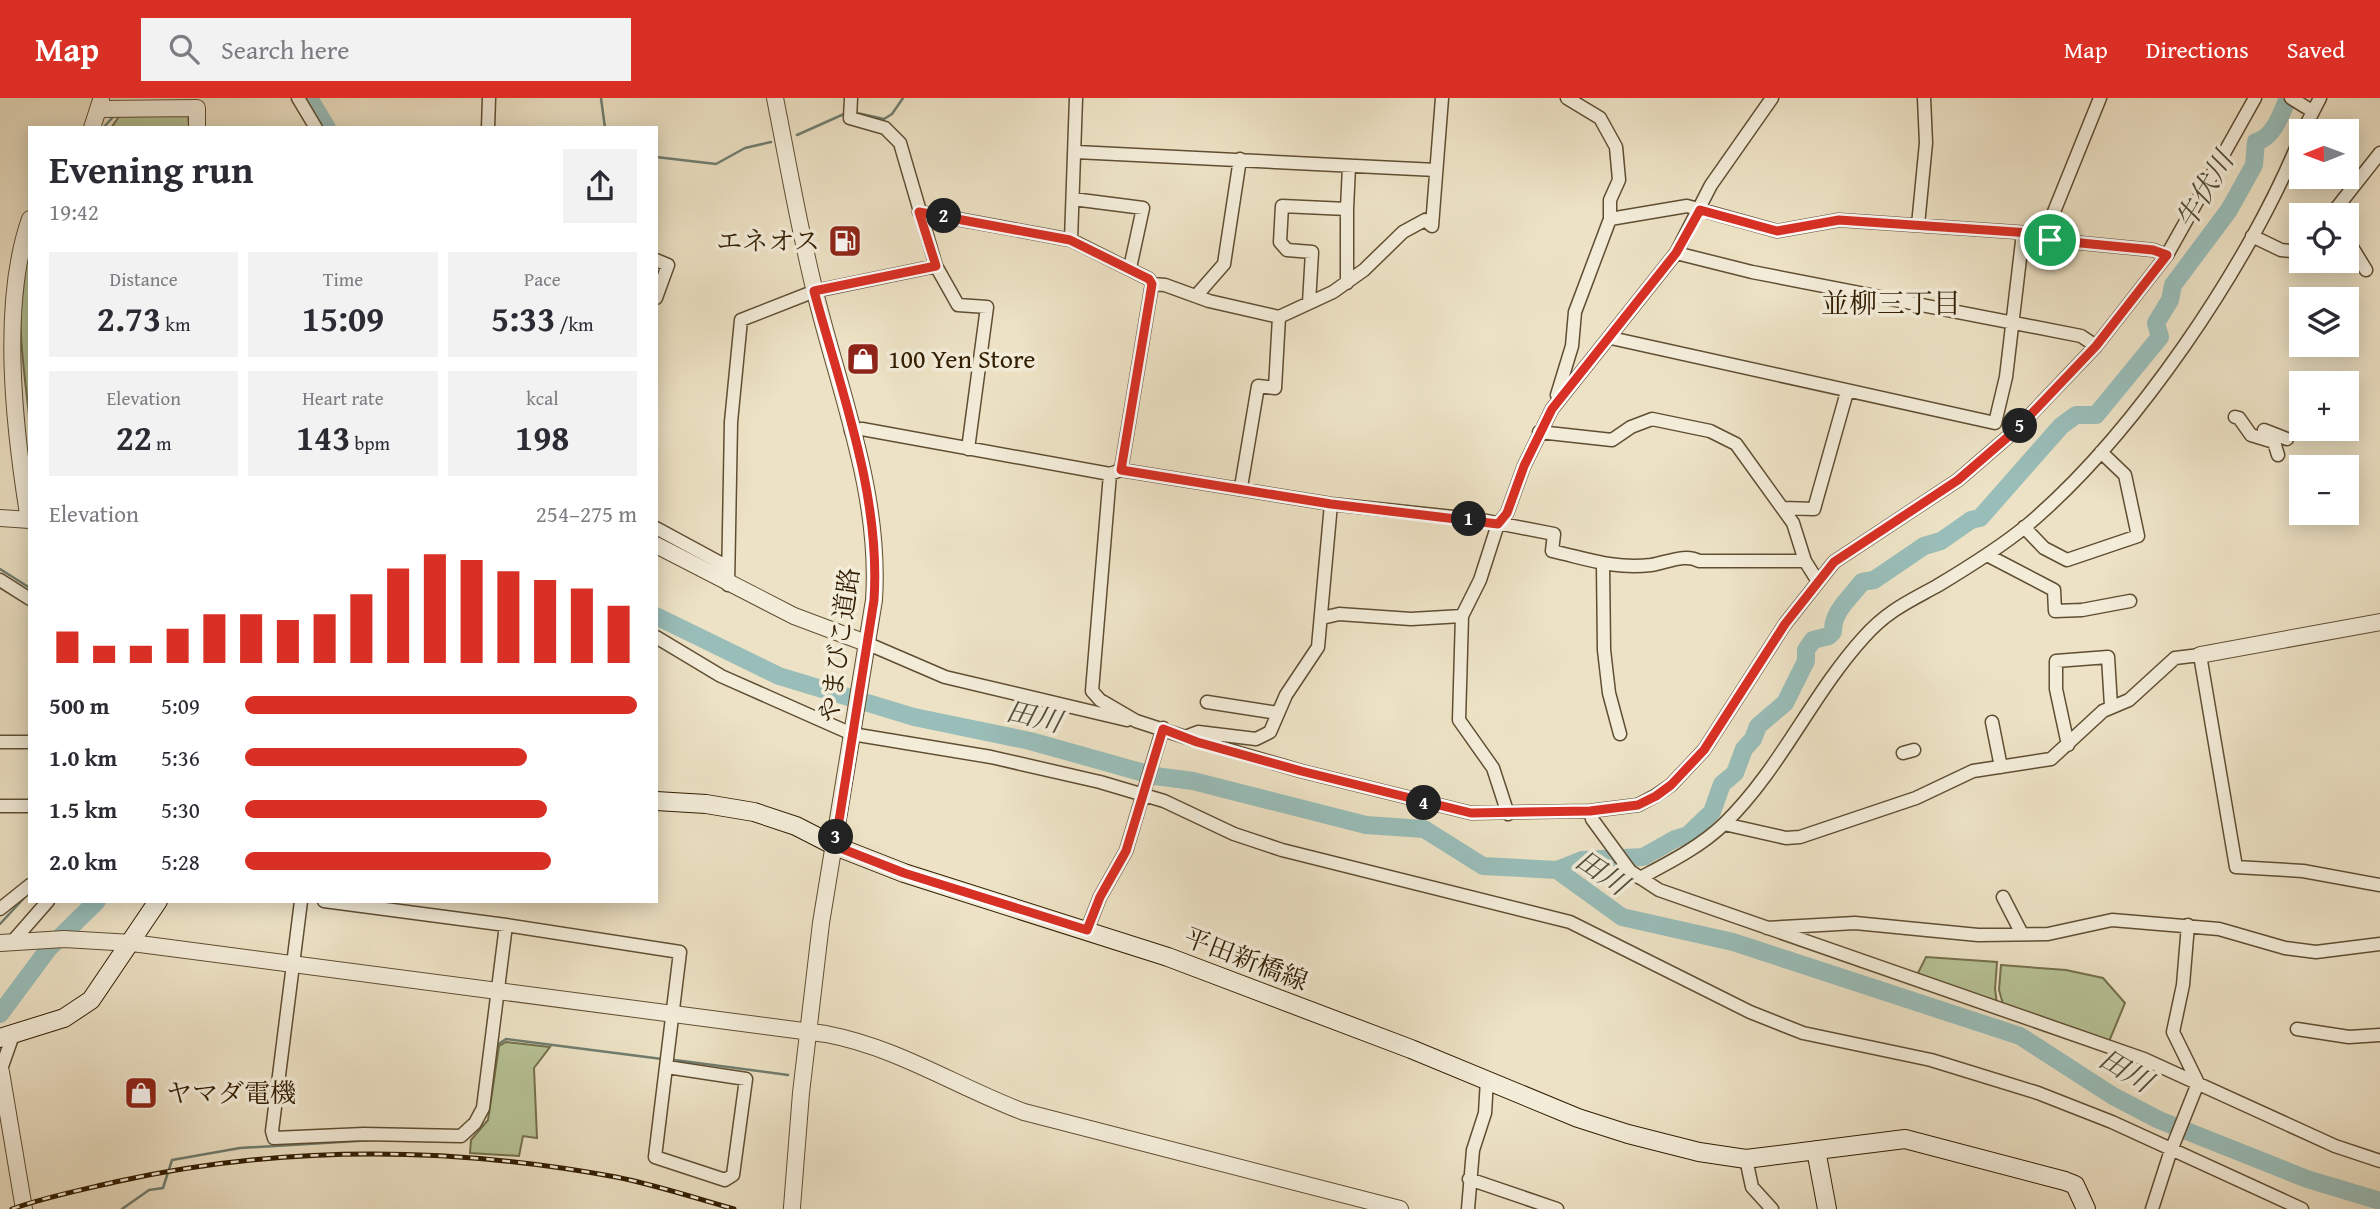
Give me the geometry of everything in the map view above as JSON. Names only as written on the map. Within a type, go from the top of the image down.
[{"type":"main road","name":"平田新橋線","points":[[658,801],[706,804],[754,812],[796,826],[835,846],[904,873],[1168,957],[1606,1128],[1699,1152],[1746,1159],[1905,1139],[2076,1185],[2087,1209]]},
{"type":"main road","points":[[6,1037],[64,1018],[91,1000],[157,903]]},
{"type":"main road","points":[[1816,1150],[1827,1209]]},
{"type":"street","points":[[298,98],[315,126]]},
{"type":"street","points":[[488,98],[488,126]]},
{"type":"street","name":"やまびこ道路","points":[[775,98],[814,291],[869,497],[874,533],[874,600],[821,923],[792,1207]]},
{"type":"street","points":[[851,98],[850,118],[885,128],[900,143],[936,266],[958,305],[988,307],[968,450]]},
{"type":"street","points":[[1070,240],[1076,152],[1076,98]]},
{"type":"street","points":[[919,212],[1070,240],[1130,268],[1152,284],[1165,285],[1196,296],[1279,317],[1347,282],[1403,232],[1419,222],[1425,220],[1432,226],[1442,98]]},
{"type":"street","points":[[1552,409],[1572,346],[1575,312],[1610,219],[1610,200],[1619,180],[1616,147],[1600,118],[1567,98]]},
{"type":"street","points":[[1508,814],[1493,768],[1459,720],[1462,617],[1480,580],[1498,524],[1507,513],[1539,432],[1552,409],[1676,253],[1711,185],[1772,98]]},
{"type":"street","points":[[1919,225],[1926,143],[1924,98]]},
{"type":"street","points":[[2045,234],[2100,98]]},
{"type":"street","points":[[1152,284],[1116,472],[1092,691],[1100,701],[1162,732],[1455,810],[1508,814],[1591,812],[1638,805],[1671,785],[1704,750],[1785,624],[1817,580],[1834,562],[1958,480],[2017,429],[2096,346],[2167,255],[2255,98]]},
{"type":"street","points":[[2291,98],[2310,110]]},
{"type":"street","points":[[2307,119],[2310,110],[2320,98]]},
{"type":"street","points":[[93,126],[100,103],[197,108],[197,126]]},
{"type":"street","points":[[1076,152],[1436,170]]},
{"type":"street","points":[[2340,203],[2380,153]]},
{"type":"street","points":[[1196,296],[1224,264],[1240,159]]},
{"type":"street","points":[[1347,282],[1349,166]]},
{"type":"street","points":[[1635,874],[1691,850],[1724,824],[1751,794],[1863,638],[1890,611],[1987,555],[2024,527],[2101,452],[2138,408],[2214,298],[2289,167]]},
{"type":"street","points":[[1073,199],[1143,208],[1130,268]]},
{"type":"street","points":[[1309,303],[1312,252],[1287,250],[1280,242],[1282,206],[1347,209]]},
{"type":"street","points":[[1610,219],[1661,208],[1688,206],[1777,231],[1839,220],[2045,234],[2050,240],[2153,250],[2167,255]]},
{"type":"street","points":[[28,222],[10,249],[6,355],[23,437],[28,508]]},
{"type":"street","points":[[1611,338],[1847,393],[1995,423],[2013,324],[2023,233]]},
{"type":"street","points":[[2252,236],[2281,250],[2289,250]]},
{"type":"street","points":[[1676,253],[1752,272],[2081,336],[2096,346]]},
{"type":"street","points":[[658,261],[668,265],[658,292]]},
{"type":"street","points":[[2359,263],[2366,270]]},
{"type":"street","points":[[728,585],[730,422],[741,320],[814,291],[936,266]]},
{"type":"street","points":[[1241,487],[1258,386],[1275,388],[1279,317]]},
{"type":"street","points":[[1784,508],[1814,509],[1847,393]]},
{"type":"street","points":[[1539,432],[1612,440],[1631,427],[1652,419],[1710,431],[1736,444],[1784,508],[1801,541],[1805,561],[1817,580]]},
{"type":"street","points":[[2278,455],[2274,442],[2251,435],[2239,420],[2287,439]]},
{"type":"street","points":[[851,430],[862,429],[968,450],[1116,472],[1241,487],[1331,504],[1498,524],[1554,534],[1552,551],[1603,565],[1650,565],[1692,557],[1699,561],[1805,561]]},
{"type":"street","points":[[2024,527],[2044,548],[2067,560],[2138,536],[2125,475],[2101,452]]},
{"type":"street","points":[[1185,737],[1198,732],[1256,739],[1265,737],[1270,732],[1278,713],[1318,647],[1331,504]]},
{"type":"street","points":[[0,517],[28,522]]},
{"type":"street","points":[[658,529],[729,567]]},
{"type":"street","points":[[658,546],[728,585],[865,649],[945,677],[1114,719],[1136,721]]},
{"type":"street","points":[[1987,555],[2054,590],[2055,611],[2082,610],[2130,601]]},
{"type":"street","points":[[1603,565],[1604,650],[1609,693],[1620,734]]},
{"type":"street","points":[[0,580],[28,598]]},
{"type":"street","points":[[1322,618],[1339,614],[1411,619],[1462,617]]},
{"type":"street","points":[[1724,824],[1786,838],[1800,837],[1916,797],[1973,771],[2051,760],[2110,706],[2129,700],[2175,658],[2380,622]]},
{"type":"street","points":[[658,638],[721,676],[853,731],[991,757],[1100,782],[1164,801],[1234,834],[1282,850],[1570,922],[1750,1012],[1803,1032],[1931,1060],[2038,1093],[2173,1147],[2302,1209]]},
{"type":"street","points":[[2200,655],[2236,867],[2303,871],[2380,886]]},
{"type":"street","points":[[2068,745],[2056,689],[2056,660],[2108,657],[2110,706]]},
{"type":"street","points":[[1207,702],[1278,713]]},
{"type":"street","points":[[1992,722],[2001,767]]},
{"type":"street","points":[[1087,930],[1100,897],[1126,851],[1162,732]]},
{"type":"street","points":[[0,742],[28,742]]},
{"type":"street","points":[[0,806],[28,806]]},
{"type":"street","points":[[1591,812],[1635,874],[1659,890],[1762,928],[2090,1039],[2328,1143],[2380,1161]]},
{"type":"street","points":[[0,909],[28,887]]},
{"type":"street","points":[[2003,897],[2022,934]]},
{"type":"street","points":[[10,941],[46,903]]},
{"type":"street","points":[[301,903],[272,1131],[274,1138],[364,1134],[461,1136],[475,1123],[483,1108],[506,925]]},
{"type":"street","points":[[339,903],[506,925],[680,953],[655,1157],[725,1180],[733,1175],[746,1079],[667,1067]]},
{"type":"street","points":[[1762,928],[1855,923],[1978,935],[2048,934],[2112,920],[2219,929],[2285,947],[2316,952],[2380,944]]},
{"type":"street","points":[[2152,1209],[2198,1084],[2173,1032],[2183,985],[2188,925]]},
{"type":"street","points":[[10,941],[99,940],[132,943],[850,1038],[894,1052],[985,1097],[1024,1112],[1400,1209]]},
{"type":"street","points":[[2297,1029],[2349,1037],[2380,1035]]},
{"type":"street","points":[[6,1037],[1,1072],[24,1209]]},
{"type":"street","points":[[1468,1209],[1473,1150],[1485,1113],[1487,1080]]},
{"type":"street","points":[[1746,1159],[1752,1187],[1772,1209]]},
{"type":"street","points":[[1469,1179],[1557,1209]]},
{"type":"green space","points":[[188,113],[189,126],[112,126],[120,115]]},
{"type":"green space","points":[[28,257],[28,406],[20,314]]},
{"type":"green space","points":[[1926,957],[1997,962],[1997,1004],[1916,977]]},
{"type":"green space","points":[[2001,965],[2066,970],[2103,978],[2125,1003],[2108,1044],[2003,1004],[1999,990]]},
{"type":"green space","points":[[506,1042],[550,1047],[534,1068],[537,1138],[523,1136],[519,1156],[470,1153],[471,1140],[488,1120],[499,1046]]},
{"type":"waterway","points":[[309,98],[326,126]]},
{"type":"waterway","points":[[601,98],[605,126]]},
{"type":"waterway","points":[[857,113],[884,119],[892,114],[903,98]]},
{"type":"waterway","name":"牛伏川","points":[[1557,870],[1582,860],[1643,857],[1675,839],[1688,835],[1712,812],[1722,784],[1735,773],[1744,749],[1753,739],[1758,726],[1785,703],[1806,661],[1806,650],[1813,640],[1829,636],[1833,632],[1835,618],[1862,582],[1874,580],[1924,546],[1941,541],[1971,520],[1980,518],[2061,426],[2076,415],[2096,415],[2160,337],[2156,323],[2170,300],[2173,285],[2229,210],[2254,165],[2256,142],[2272,130],[2288,98]]},
{"type":"waterway","points":[[797,135],[844,114]]},
{"type":"waterway","points":[[105,126],[113,117]]},
{"type":"waterway","points":[[658,157],[716,164],[745,148],[771,142]]},
{"type":"waterway","points":[[27,451],[28,456]]},
{"type":"waterway","points":[[0,569],[28,587]]},
{"type":"waterway","name":"田川","points":[[658,617],[779,676],[914,717],[1030,741],[1155,776],[1193,781],[1366,825],[1424,829],[1483,866],[1557,870],[1622,917],[1733,942],[2020,1036],[2113,1096],[2159,1120],[2307,1179],[2380,1201]]},
{"type":"waterway","points":[[0,924],[25,897]]},
{"type":"waterway","name":"田川","points":[[0,1014],[49,948],[95,903]]},
{"type":"waterway","points":[[496,1052],[497,1045],[506,1039],[662,1059]]},
{"type":"waterway","points":[[675,1060],[788,1075]]},
{"type":"waterway","points":[[480,1127],[487,1111]]},
{"type":"waterway","points":[[122,1209],[149,1190],[163,1188],[172,1160],[240,1148],[374,1140]]},
{"type":"railway","points":[[12,1209],[76,1191],[177,1170],[240,1161],[365,1154],[428,1155],[553,1167],[631,1180],[734,1209]]},
{"type":"place","name":"エネオス","points":[[845,241]]},
{"type":"place","name":"100 Yen Store","points":[[863,359]]},
{"type":"place","name":"ヤマダ電機","points":[[141,1093]]},
{"type":"district","name":"並柳三丁目","points":[[1891,303]]},
{"type":"route","points":[[1700,210],[1777,231],[1839,220],[2045,234],[2050,240],[2116,245],[2153,250],[2167,255],[2096,346],[2017,429],[1958,480],[1834,562],[1817,580],[1785,624],[1704,750],[1671,785],[1638,805],[1590,811],[1471,813],[1301,771],[1197,742],[1163,729],[1126,851],[1100,897],[1087,930],[904,873],[835,846],[874,600],[876,568],[869,497],[814,291],[847,282],[936,266],[919,212],[1026,229],[1070,240],[1149,279],[1152,284],[1121,470],[1241,487],[1331,504],[1498,524],[1507,513],[1524,466],[1552,409],[1676,253],[1700,210]]}]
